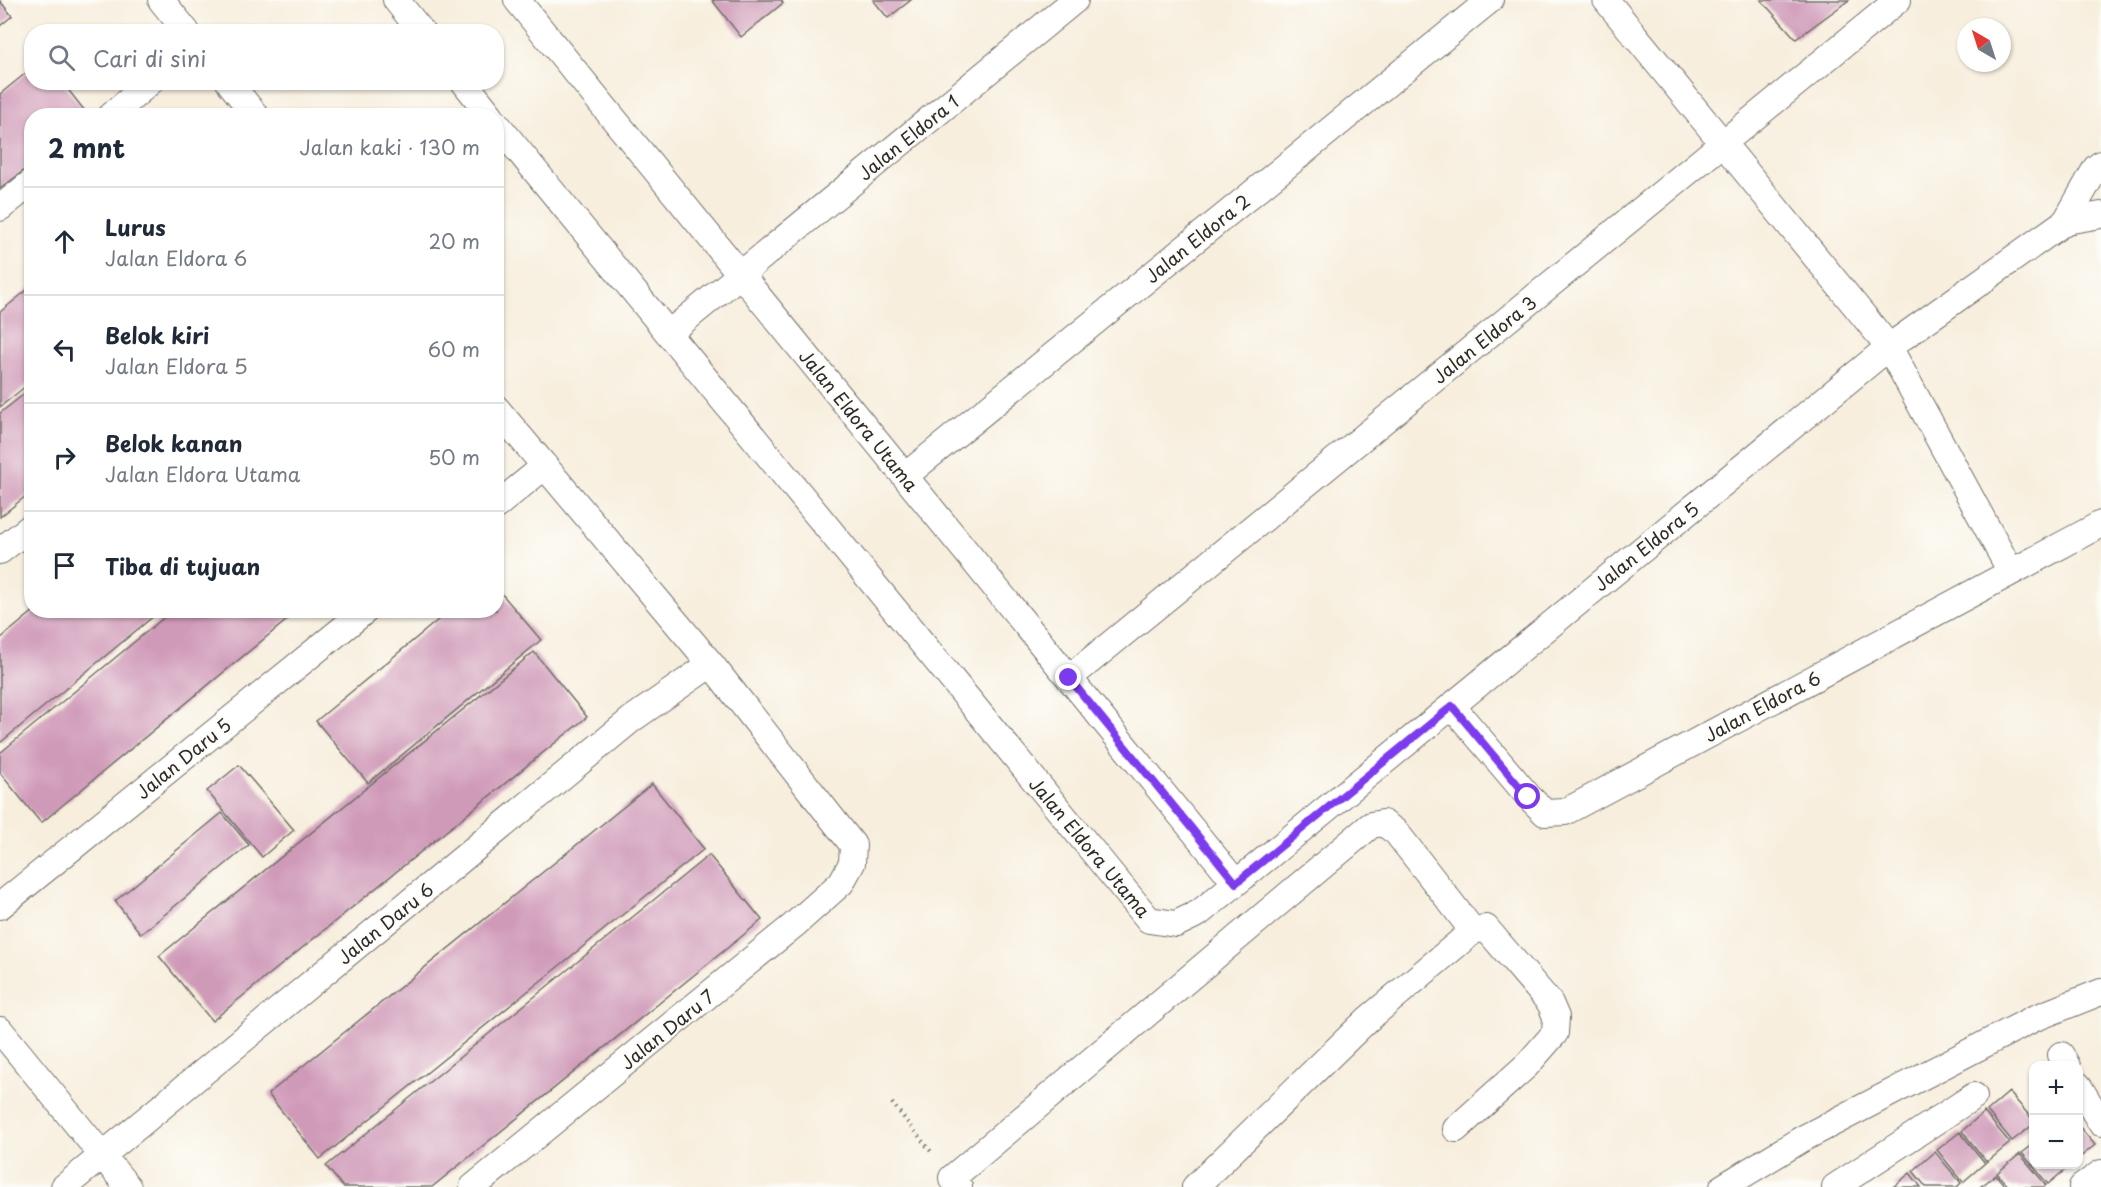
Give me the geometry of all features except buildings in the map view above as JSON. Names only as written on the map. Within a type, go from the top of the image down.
[{"type":"street","points":[[161,0],[180,24]]},
{"type":"street","points":[[396,0],[416,24]]},
{"type":"street","name":"Jalan Eldora Utama","points":[[504,133],[1149,920],[1176,924],[1199,914],[1236,883],[518,0]]},
{"type":"street","name":"Jalan Eldora 1","points":[[669,333],[1076,0]]},
{"type":"street","name":"Jalan Eldora 2","points":[[904,476],[1490,0]]},
{"type":"street","points":[[1606,0],[1889,347],[2011,572]]},
{"type":"street","name":"Jalan Eldora 3","points":[[1069,678],[1898,0]]},
{"type":"street","points":[[120,108],[141,90]]},
{"type":"street","points":[[235,90],[250,108]]},
{"type":"street","points":[[470,90],[485,108]]},
{"type":"street","name":"Jalan Eldora 5","points":[[1236,883],[1889,347],[2066,221],[2096,168],[2101,164]]},
{"type":"street","points":[[0,208],[24,188]]},
{"type":"street","name":"Jalan Eldora 5","points":[[2066,221],[2101,215]]},
{"type":"street","points":[[504,417],[711,664]]},
{"type":"street","points":[[504,499],[545,466]]},
{"type":"street","name":"Jalan Eldora 6","points":[[1452,706],[1528,797],[1545,813],[1565,812],[2101,524]]},
{"type":"street","points":[[0,551],[24,532]]},
{"type":"street","name":"Jalan Daru 5","points":[[0,906],[356,618]]},
{"type":"street","name":"Jalan Daru 7","points":[[473,1187],[794,925],[842,883],[852,863],[853,844],[711,664]]},
{"type":"street","name":"Jalan Daru 6","points":[[64,1187],[632,719],[711,664]]},
{"type":"street","points":[[956,1183],[1371,825],[1383,824],[1396,832],[1473,931]]},
{"type":"street","points":[[1195,1187],[1367,1020],[1473,931],[1486,928],[1550,1003],[1556,1017],[1555,1033],[1527,1065],[1456,1129]]},
{"type":"street","points":[[1723,1187],[1803,1139],[2033,1019],[2101,992]]},
{"type":"street","points":[[0,1030],[128,1187]]},
{"type":"street","points":[[2083,1092],[2101,1123]]},
{"type":"street","points":[[1835,1187],[1974,1096]]},
{"type":"street","points":[[2082,1187],[2101,1173]]},
{"type":"path","points":[[892,1103],[956,1183]]},
{"type":"route","points":[[1069,678],[1236,883],[1452,706],[1528,797]]}]
